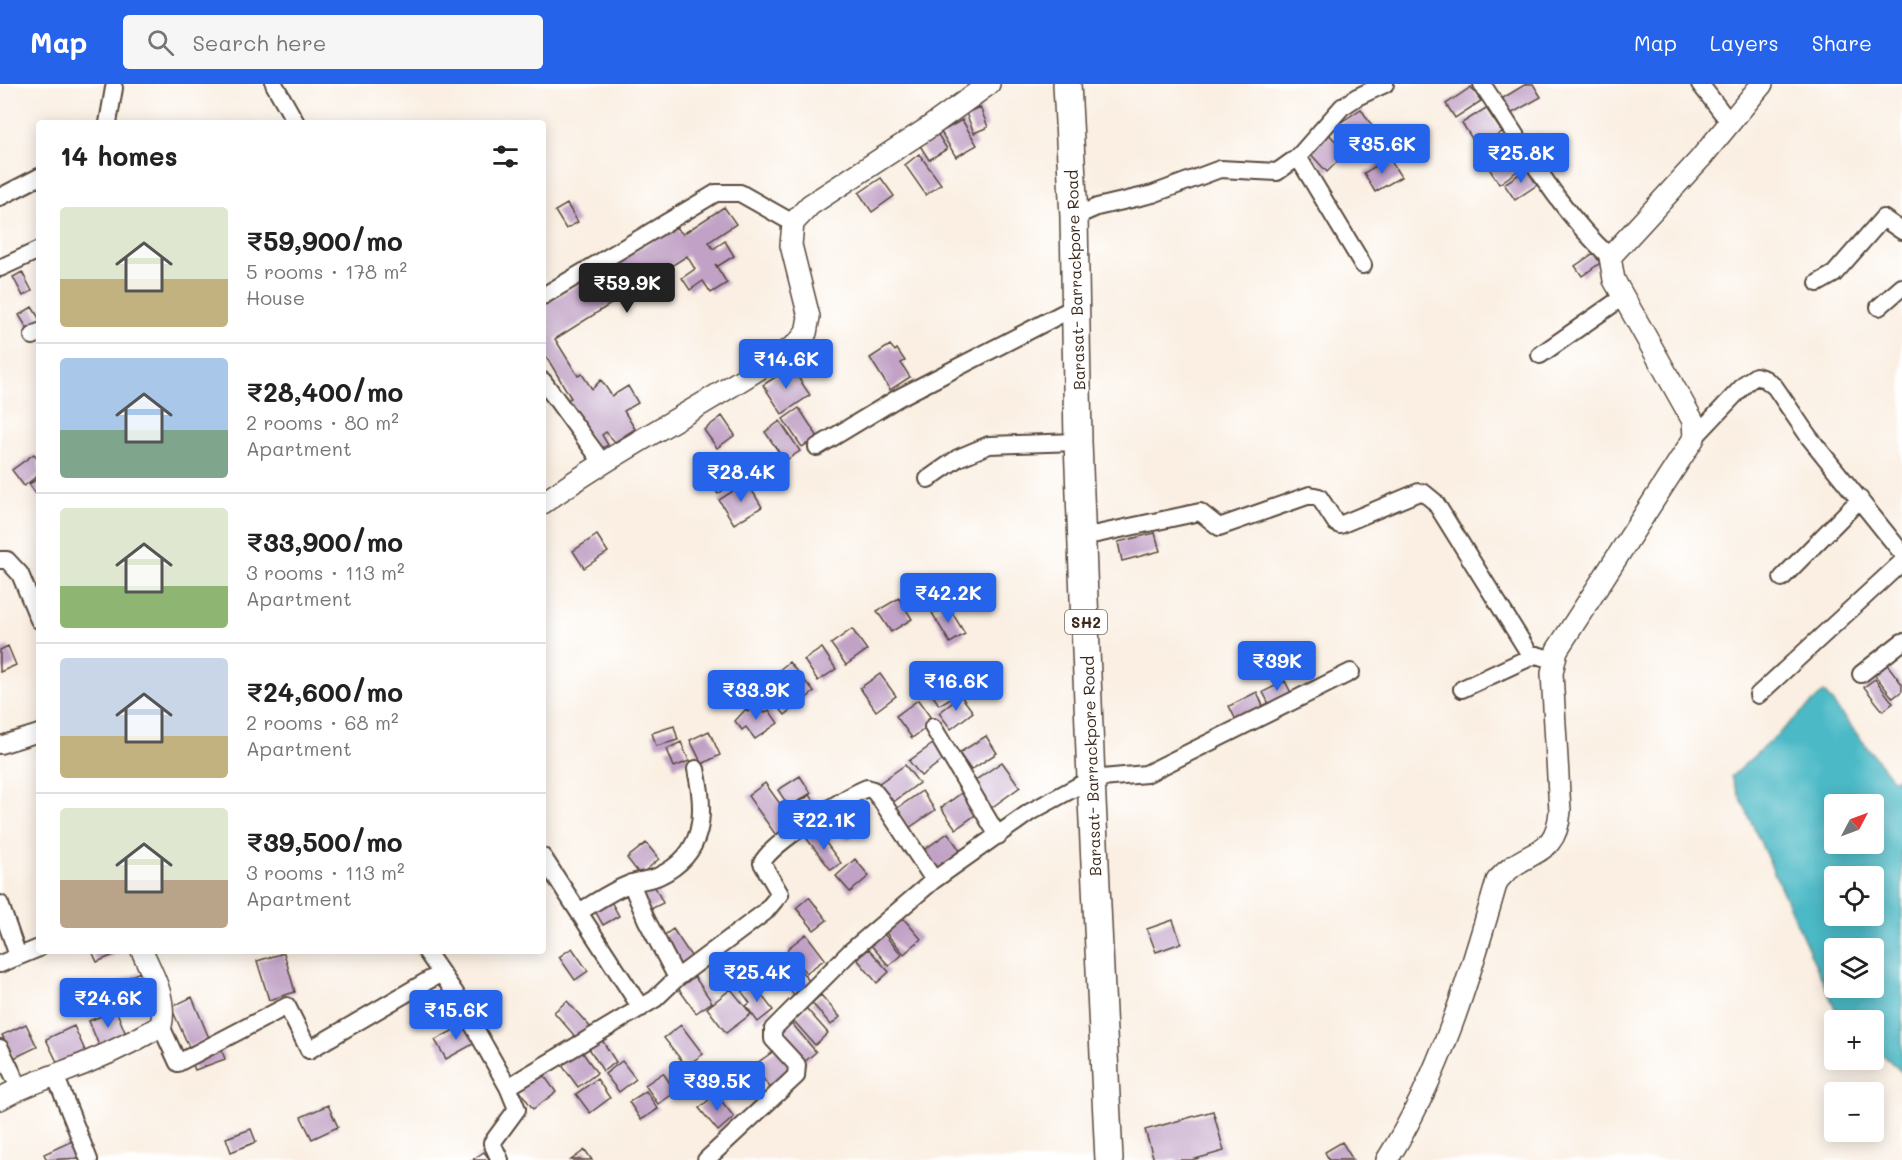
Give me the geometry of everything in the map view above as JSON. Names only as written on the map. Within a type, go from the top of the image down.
[{"type":"main road","name":"Barasat- Barrackpore Road","points":[[1067,84],[1074,217],[1078,442],[1091,779],[1109,1160]]},
{"type":"street","points":[[274,84],[295,120]]},
{"type":"street","points":[[546,502],[602,462],[797,344],[806,333],[809,317],[791,245],[794,223],[810,205],[928,128],[989,84]]},
{"type":"street","points":[[1074,217],[1097,207],[1153,194],[1220,169],[1277,172],[1298,158],[1342,107],[1385,84]]},
{"type":"street","points":[[1482,84],[1538,172],[1596,244],[1610,257],[1614,280],[1693,421],[1694,438]]},
{"type":"street","points":[[1700,84],[1730,123]]},
{"type":"street","points":[[1610,257],[1643,224],[1762,84]]},
{"type":"street","points":[[109,120],[116,85]]},
{"type":"street","points":[[1298,158],[1363,266]]},
{"type":"street","points":[[0,197],[36,179]]},
{"type":"street","points":[[546,294],[716,193],[740,193],[794,223]]},
{"type":"street","points":[[1818,282],[1834,274],[1883,218],[1888,219],[1902,231]]},
{"type":"street","points":[[0,268],[36,251]]},
{"type":"street","points":[[1880,307],[1902,287]]},
{"type":"street","points":[[1540,355],[1623,297]]},
{"type":"street","points":[[817,447],[898,398],[1077,306]]},
{"type":"street","points":[[1387,1160],[1408,1127],[1454,1015],[1497,881],[1509,867],[1545,848],[1556,833],[1560,811],[1552,673],[1557,650],[1694,438],[1747,382],[1756,376],[1766,379],[1774,387],[1809,437],[1901,554],[1758,695]]},
{"type":"street","points":[[546,385],[602,462]]},
{"type":"street","points":[[928,479],[958,458],[989,445],[1078,442]]},
{"type":"street","points":[[1083,537],[1200,512],[1219,527],[1310,495],[1319,497],[1336,523],[1340,525],[1419,492],[1424,493],[1435,502],[1533,656]]},
{"type":"street","points":[[1782,578],[1860,499]]},
{"type":"street","points":[[0,560],[7,560],[20,574],[36,613]]},
{"type":"street","points":[[1861,674],[1890,654],[1902,642]]},
{"type":"street","points":[[1462,689],[1533,656],[1554,660]]},
{"type":"street","points":[[706,1160],[796,1076],[797,1065],[773,1039],[773,1029],[851,951],[934,880],[1030,812],[1091,779],[1146,774],[1351,672]]},
{"type":"street","points":[[933,727],[998,836]]},
{"type":"street","points":[[0,745],[36,734]]},
{"type":"street","points":[[579,912],[631,883],[657,878],[681,864],[695,846],[702,796],[696,770]]},
{"type":"street","points":[[507,1087],[655,999],[677,978],[765,912],[778,898],[780,891],[762,863],[765,856],[788,837],[867,788],[873,790],[881,800],[934,880]]},
{"type":"street","points":[[546,862],[641,1008]]},
{"type":"street","points":[[631,883],[646,919],[677,978]]},
{"type":"street","points":[[0,904],[18,956]]},
{"type":"street","points":[[0,964],[36,949]]},
{"type":"street","points":[[143,954],[159,989],[164,1011],[161,1026],[178,1063],[287,1006],[309,1050],[441,973]]},
{"type":"street","points":[[428,954],[507,1087],[517,1109],[492,1143],[501,1160]]},
{"type":"street","points":[[0,1099],[19,1087],[55,1076],[161,1026]]},
{"type":"street","points":[[0,1048],[19,1087]]},
{"type":"street","points":[[55,1076],[89,1160]]},
{"type":"water","points":[[1824,692],[1892,779],[1902,777],[1902,1072],[1884,1056],[1884,1010],[1836,1010],[1830,998],[1884,998],[1884,938],[1824,938],[1824,984],[1731,777]]},
{"type":"building","points":[[1526,84],[1533,84],[1541,97],[1507,116],[1498,101]]},
{"type":"building","points":[[1471,87],[1481,101],[1455,118],[1446,104]]},
{"type":"building","points":[[980,107],[988,127],[974,133],[966,113]]},
{"type":"building","points":[[1486,108],[1502,132],[1478,148],[1462,123]]},
{"type":"building","points":[[1361,109],[1374,129],[1348,147],[1334,127]]},
{"type":"building","points":[[962,120],[977,145],[956,157],[941,132]]},
{"type":"building","points":[[937,133],[947,149],[929,160],[919,144]]},
{"type":"building","points":[[1328,133],[1346,153],[1327,172],[1308,151]]},
{"type":"building","points":[[1509,146],[1523,167],[1499,184],[1485,162]]},
{"type":"building","points":[[919,154],[941,184],[926,195],[905,165]]},
{"type":"building","points":[[1389,158],[1401,177],[1375,192],[1364,173]]},
{"type":"building","points":[[1527,169],[1537,185],[1515,200],[1504,184]]},
{"type":"building","points":[[881,178],[894,196],[872,212],[859,193]]},
{"type":"building","points":[[567,204],[578,222],[566,229],[555,211]]},
{"type":"building","points":[[724,207],[736,224],[709,242],[713,249],[725,241],[734,256],[718,266],[715,264],[727,283],[711,293],[703,281],[690,290],[682,278],[695,269],[687,256],[555,339],[578,376],[582,374],[592,389],[601,380],[612,396],[628,386],[638,403],[624,411],[635,429],[615,442],[606,432],[602,435],[608,445],[598,451],[567,400],[571,398],[546,356],[546,303],[600,272],[614,257],[617,262],[675,227],[683,234]]},
{"type":"building","points":[[1594,253],[1600,263],[1582,276],[1575,266]]},
{"type":"building","points":[[22,272],[32,291],[23,296],[13,277]]},
{"type":"building","points":[[32,307],[36,313],[36,330],[30,333],[19,315]]},
{"type":"building","points":[[890,345],[895,351],[897,349],[905,361],[901,363],[910,377],[890,390],[870,358]]},
{"type":"building","points":[[791,367],[810,395],[782,414],[763,385]]},
{"type":"building","points":[[799,408],[818,437],[802,447],[783,419]]},
{"type":"building","points":[[722,416],[735,435],[717,448],[704,430]]},
{"type":"building","points":[[780,421],[800,451],[785,461],[765,432]]},
{"type":"building","points":[[34,454],[36,456],[36,477],[24,486],[12,470]]},
{"type":"building","points":[[731,462],[741,479],[718,494],[707,477]]},
{"type":"building","points":[[36,480],[36,494],[29,484]]},
{"type":"building","points":[[747,482],[762,507],[734,524],[719,500]]},
{"type":"building","points":[[1155,533],[1160,551],[1122,561],[1118,542]]},
{"type":"building","points":[[597,535],[608,552],[584,568],[573,551]]},
{"type":"building","points":[[899,598],[912,619],[891,632],[877,611]]},
{"type":"building","points":[[947,604],[965,634],[950,643],[932,613]]},
{"type":"building","points":[[852,629],[867,650],[846,665],[831,644]]},
{"type":"building","points":[[8,646],[16,665],[0,672],[0,650]]},
{"type":"building","points":[[822,648],[836,669],[818,681],[804,660]]},
{"type":"building","points":[[789,662],[814,692],[785,715],[761,685]]},
{"type":"building","points":[[1886,663],[1902,684],[1902,691],[1893,698],[1873,673]]},
{"type":"building","points":[[946,666],[961,692],[939,705],[923,680]]},
{"type":"building","points":[[880,674],[896,696],[876,711],[860,688]]},
{"type":"building","points":[[1875,679],[1893,703],[1883,711],[1864,687]]},
{"type":"building","points":[[1285,681],[1291,693],[1269,704],[1263,692]]},
{"type":"building","points":[[1257,692],[1263,706],[1236,720],[1229,706]]},
{"type":"building","points":[[961,696],[973,712],[951,729],[939,713]]},
{"type":"building","points":[[918,700],[934,722],[912,738],[896,716]]},
{"type":"building","points":[[758,705],[764,713],[769,710],[778,723],[755,739],[746,727],[742,730],[735,721],[746,709],[748,712]]},
{"type":"building","points":[[674,726],[678,740],[656,746],[652,733]]},
{"type":"building","points":[[709,731],[720,755],[702,764],[690,740]]},
{"type":"building","points":[[986,736],[997,753],[971,770],[959,753]]},
{"type":"building","points":[[937,741],[948,756],[921,776],[909,761]]},
{"type":"building","points":[[681,742],[689,761],[674,767],[667,749]]},
{"type":"building","points":[[1002,762],[1020,787],[991,808],[973,782]]},
{"type":"building","points":[[905,765],[919,783],[892,803],[878,784]]},
{"type":"building","points":[[800,776],[811,793],[789,807],[778,790]]},
{"type":"building","points":[[765,783],[796,826],[778,838],[748,796]]},
{"type":"building","points":[[967,789],[982,810],[956,829],[941,808]]},
{"type":"building","points":[[922,791],[935,810],[909,828],[896,809]]},
{"type":"building","points":[[810,795],[822,812],[803,825],[791,808]]},
{"type":"building","points":[[846,812],[861,830],[847,840],[833,822]]},
{"type":"building","points":[[817,831],[841,863],[831,870],[807,839]]},
{"type":"building","points":[[948,833],[961,852],[932,873],[918,854]]},
{"type":"building","points":[[646,843],[659,859],[640,875],[627,858]]},
{"type":"building","points":[[855,859],[869,876],[850,892],[836,876]]},
{"type":"building","points":[[652,881],[663,903],[649,910],[638,889]]},
{"type":"building","points":[[809,897],[827,920],[814,930],[796,908]]},
{"type":"building","points":[[609,898],[619,916],[603,925],[593,907]]},
{"type":"building","points":[[903,918],[921,939],[904,954],[886,933]]},
{"type":"building","points":[[1173,920],[1181,943],[1156,952],[1147,929]]},
{"type":"building","points":[[673,929],[693,959],[679,968],[659,939]]},
{"type":"building","points":[[883,933],[902,955],[889,966],[870,944]]},
{"type":"building","points":[[806,934],[825,959],[806,973],[787,949]]},
{"type":"building","points":[[572,948],[588,971],[575,980],[559,957]]},
{"type":"building","points":[[869,949],[889,972],[877,983],[857,959]]},
{"type":"building","points":[[93,954],[116,954],[97,962]]},
{"type":"building","points":[[284,954],[295,992],[269,1000],[257,961]]},
{"type":"building","points":[[788,954],[812,985],[796,998],[772,966]]},
{"type":"building","points":[[140,972],[150,994],[120,1009],[109,986]]},
{"type":"building","points":[[694,976],[712,1002],[696,1013],[678,988]]},
{"type":"building","points":[[753,984],[773,1010],[758,1022],[746,1006],[750,1003],[742,992]]},
{"type":"building","points":[[731,989],[751,1014],[726,1033],[707,1008]]},
{"type":"building","points":[[821,995],[840,1017],[831,1025],[812,1003]]},
{"type":"building","points":[[192,997],[209,1038],[189,1047],[171,1007]]},
{"type":"building","points":[[567,1001],[592,1029],[579,1041],[554,1012]]},
{"type":"building","points":[[806,1008],[828,1033],[815,1045],[793,1020]]},
{"type":"building","points":[[116,1010],[127,1037],[100,1048],[89,1021]]},
{"type":"building","points":[[790,1021],[816,1052],[802,1064],[776,1033]]},
{"type":"building","points":[[467,1023],[477,1042],[446,1059],[435,1040]]},
{"type":"building","points":[[26,1024],[37,1047],[14,1058],[2,1035]]},
{"type":"building","points":[[681,1025],[703,1054],[686,1066],[664,1038]]},
{"type":"building","points":[[74,1026],[86,1053],[59,1066],[46,1039]]},
{"type":"building","points":[[600,1037],[616,1062],[603,1071],[587,1045]]},
{"type":"building","points":[[220,1046],[225,1059],[195,1070],[190,1057]]},
{"type":"building","points":[[578,1046],[597,1073],[578,1087],[558,1060]]},
{"type":"building","points":[[778,1048],[795,1071],[771,1089],[753,1066]]},
{"type":"building","points":[[622,1061],[636,1079],[619,1092],[605,1074]]},
{"type":"building","points":[[540,1070],[556,1092],[533,1109],[517,1087]]},
{"type":"building","points":[[663,1073],[676,1092],[658,1104],[645,1085]]},
{"type":"building","points":[[597,1079],[610,1098],[590,1113],[576,1094]]},
{"type":"building","points":[[646,1091],[658,1109],[641,1120],[629,1102]]},
{"type":"building","points":[[716,1094],[734,1117],[718,1131],[699,1108]]},
{"type":"building","points":[[328,1105],[338,1127],[312,1139],[301,1117]]},
{"type":"building","points":[[1213,1111],[1224,1151],[1192,1160],[1154,1160],[1145,1130]]},
{"type":"building","points":[[251,1129],[256,1142],[231,1152],[226,1138]]},
{"type":"building","points":[[72,1141],[80,1158],[47,1160],[44,1154]]},
{"type":"building","points":[[1342,1142],[1353,1160],[1329,1160],[1325,1152]]},
{"type":"building","points":[[585,1150],[592,1160],[571,1160]]},
{"type":"building","points":[[484,1152],[490,1160],[472,1160]]}]
